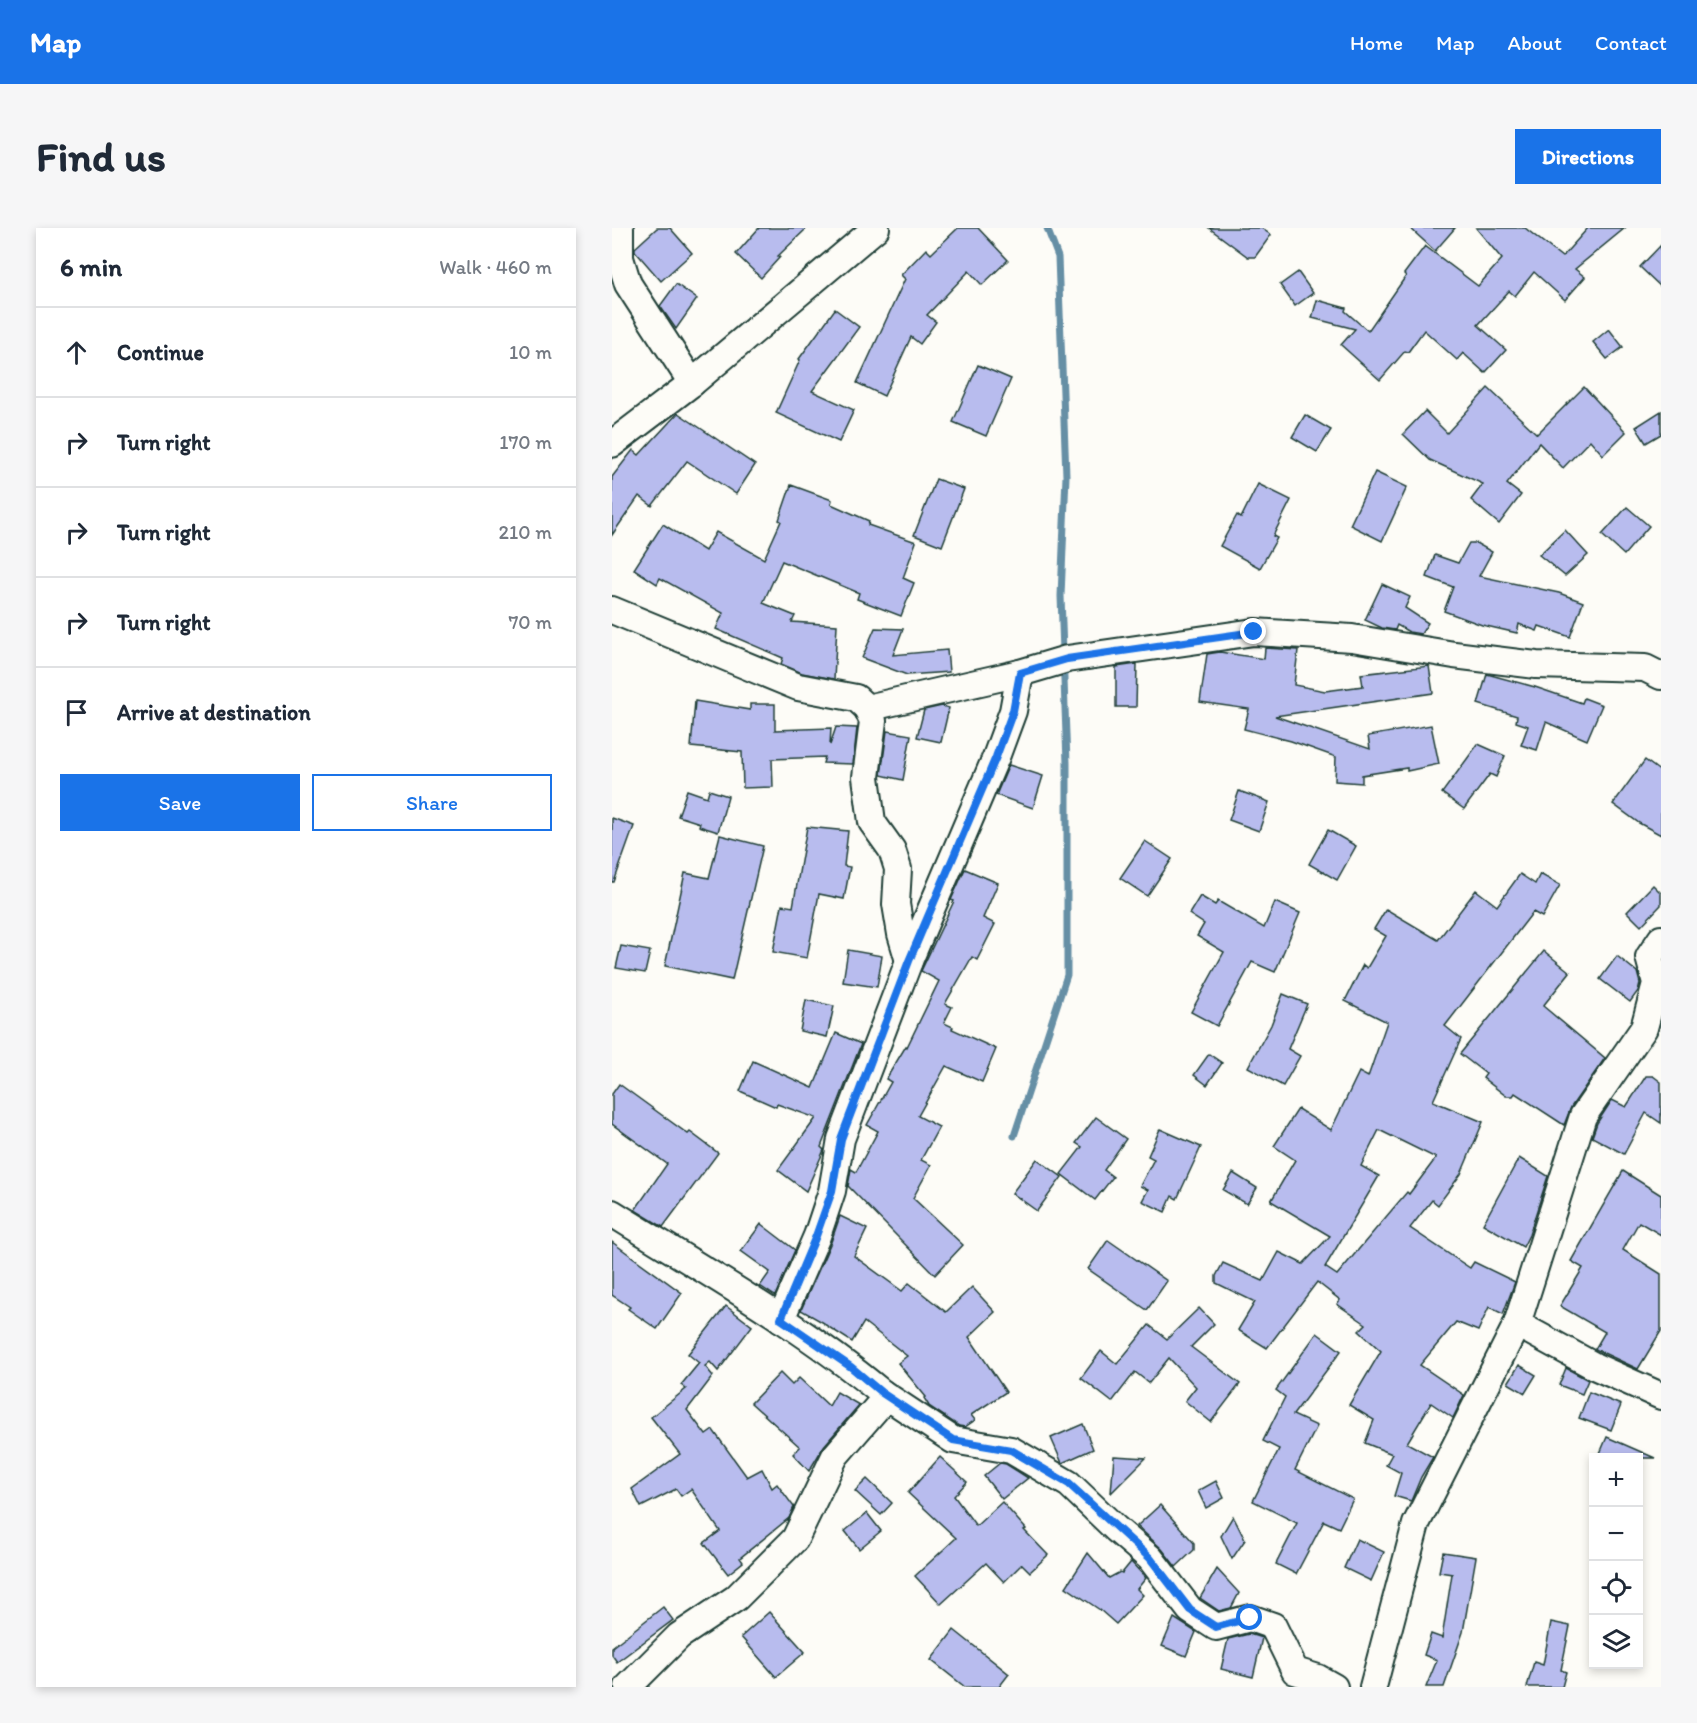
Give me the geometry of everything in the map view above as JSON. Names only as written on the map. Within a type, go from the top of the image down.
[{"type":"street","points":[[620,228],[620,258],[628,284],[692,383]]},
{"type":"street","points":[[612,444],[692,383],[876,228]]},
{"type":"street","points":[[612,610],[798,687],[856,698],[867,708],[873,721],[866,777],[872,822],[892,850],[898,869],[896,904],[909,961]]},
{"type":"street","points":[[867,708],[1020,673],[1056,661],[1254,632],[1352,638],[1454,655],[1536,665],[1645,668],[1661,676]]},
{"type":"street","points":[[781,1319],[816,1236],[832,1191],[841,1139],[909,961],[996,757],[1013,711],[1020,673]]},
{"type":"street","points":[[1373,1687],[1416,1524],[1517,1324],[1583,1116],[1644,1028],[1656,983],[1649,957],[1661,939]]},
{"type":"street","points":[[612,1213],[781,1319],[851,1367],[882,1393],[953,1440],[1011,1450],[1069,1484],[1150,1558],[1190,1610],[1216,1627],[1250,1618],[1273,1626],[1295,1671],[1318,1678],[1334,1687]]},
{"type":"street","points":[[1517,1324],[1594,1366],[1661,1396]]},
{"type":"street","points":[[628,1687],[679,1636],[736,1598],[795,1539],[835,1456],[880,1403],[882,1393]]},
{"type":"building","points":[[657,228],[670,228],[692,253],[661,281],[635,251],[635,248]]},
{"type":"building","points":[[759,228],[807,228],[778,256],[780,257],[761,278],[736,254]]},
{"type":"building","points":[[958,228],[978,228],[1008,260],[982,285],[969,271],[927,315],[936,322],[920,344],[911,337],[884,396],[857,383],[905,279],[901,275],[926,249],[931,254]]},
{"type":"building","points":[[1209,228],[1261,228],[1271,235],[1255,257],[1248,257]]},
{"type":"building","points":[[1410,228],[1455,228],[1435,251]]},
{"type":"building","points":[[1476,228],[1525,228],[1562,257],[1588,228],[1625,228],[1575,269],[1585,277],[1565,300],[1534,272],[1515,296],[1509,291],[1478,325],[1506,350],[1485,373],[1463,353],[1457,360],[1424,330],[1408,352],[1405,351],[1380,380],[1341,345],[1355,329],[1312,318],[1317,300],[1346,308],[1345,311],[1368,331],[1406,276],[1404,274],[1425,246],[1478,286],[1502,259]]},
{"type":"building","points":[[1661,245],[1661,287],[1640,267]]},
{"type":"building","points":[[1298,272],[1313,293],[1295,306],[1280,285]]},
{"type":"building","points":[[676,284],[697,299],[676,329],[660,306]]},
{"type":"building","points":[[835,309],[859,327],[812,391],[854,410],[839,442],[776,413],[799,359]]},
{"type":"building","points":[[1609,329],[1623,347],[1607,359],[1593,342]]},
{"type":"building","points":[[978,365],[1011,379],[986,436],[953,422]]},
{"type":"building","points":[[1584,387],[1626,432],[1603,455],[1590,440],[1563,468],[1539,443],[1507,484],[1521,495],[1499,524],[1471,500],[1483,484],[1430,460],[1403,434],[1425,411],[1447,433],[1488,388],[1537,434]]},
{"type":"building","points":[[1661,411],[1661,434],[1646,443],[1636,427]]},
{"type":"building","points":[[678,413],[755,465],[736,494],[687,461],[652,506],[639,496],[612,535],[612,477],[633,450],[639,455]]},
{"type":"building","points":[[1305,415],[1331,430],[1317,452],[1292,437]]},
{"type":"building","points":[[1375,472],[1407,487],[1382,541],[1350,525]]},
{"type":"building","points":[[936,479],[964,489],[942,546],[914,535]]},
{"type":"building","points":[[1258,484],[1291,500],[1273,536],[1277,538],[1260,568],[1220,546],[1237,515],[1241,518]]},
{"type":"building","points":[[791,485],[832,500],[831,504],[869,521],[868,525],[916,542],[903,578],[914,583],[901,616],[857,599],[859,593],[782,561],[763,603],[795,616],[792,622],[837,625],[834,679],[802,673],[781,664],[783,658],[716,629],[723,613],[660,578],[657,584],[634,569],[663,524],[705,551],[716,532],[764,559],[781,521],[779,520]]},
{"type":"building","points":[[1627,507],[1649,526],[1624,555],[1602,535]]},
{"type":"building","points":[[1565,530],[1588,555],[1565,576],[1539,555]]},
{"type":"building","points":[[1469,543],[1476,543],[1492,552],[1479,576],[1559,593],[1583,602],[1570,637],[1539,626],[1537,631],[1519,624],[1517,633],[1482,625],[1444,611],[1453,587],[1427,577],[1435,555],[1458,563]]},
{"type":"building","points":[[1382,584],[1410,597],[1405,608],[1428,623],[1421,634],[1409,632],[1397,625],[1395,630],[1382,628],[1365,620]]},
{"type":"building","points":[[875,628],[903,629],[893,655],[947,650],[949,672],[907,675],[862,658]]},
{"type":"building","points":[[1265,648],[1298,650],[1294,685],[1325,691],[1363,686],[1361,674],[1429,666],[1433,693],[1275,716],[1370,749],[1368,736],[1431,725],[1439,764],[1407,771],[1407,768],[1362,775],[1362,783],[1335,781],[1336,757],[1291,741],[1244,729],[1249,709],[1200,702],[1207,654],[1220,652],[1264,659]]},
{"type":"building","points":[[1137,664],[1136,707],[1116,707],[1116,667]]},
{"type":"building","points":[[1487,674],[1582,703],[1584,698],[1602,705],[1587,740],[1546,722],[1537,750],[1521,745],[1528,726],[1516,722],[1517,716],[1478,704]]},
{"type":"building","points":[[695,701],[750,710],[750,704],[775,704],[775,730],[831,728],[830,745],[836,727],[857,728],[853,764],[823,763],[825,757],[772,759],[773,787],[743,788],[742,752],[691,747]]},
{"type":"building","points":[[942,706],[949,708],[941,742],[917,737],[924,710]]},
{"type":"building","points":[[887,731],[911,735],[903,780],[881,775]]},
{"type":"building","points":[[1478,744],[1505,756],[1496,777],[1490,774],[1464,809],[1442,793]]},
{"type":"building","points":[[1645,760],[1661,772],[1661,835],[1639,823],[1613,804]]},
{"type":"building","points":[[1009,765],[1043,776],[1033,808],[996,795]]},
{"type":"building","points":[[687,790],[707,797],[709,790],[728,796],[718,832],[678,816]]},
{"type":"building","points":[[1239,791],[1269,802],[1259,831],[1229,820]]},
{"type":"building","points":[[612,818],[634,826],[614,882],[612,882]]},
{"type":"building","points":[[807,827],[848,831],[844,866],[850,867],[844,899],[819,894],[807,958],[773,952],[782,905],[793,907]]},
{"type":"building","points":[[1328,830],[1356,846],[1337,880],[1309,864]]},
{"type":"building","points":[[720,835],[763,846],[732,980],[665,966],[685,873],[709,878]]},
{"type":"building","points":[[1145,841],[1172,859],[1147,896],[1120,878]]},
{"type":"building","points":[[965,869],[998,883],[983,918],[995,924],[977,960],[972,957],[945,1004],[952,1007],[944,1023],[996,1049],[982,1082],[946,1066],[918,1116],[939,1127],[921,1160],[931,1165],[913,1198],[963,1245],[935,1275],[848,1186],[851,1169],[856,1172],[878,1131],[867,1125],[891,1082],[886,1079],[907,1047],[939,981],[921,971],[954,901],[951,900]]},
{"type":"building","points":[[1520,874],[1535,884],[1540,874],[1560,885],[1542,917],[1533,912],[1445,1026],[1461,1039],[1433,1101],[1483,1122],[1461,1174],[1438,1205],[1432,1200],[1410,1228],[1470,1268],[1474,1262],[1515,1282],[1503,1314],[1489,1307],[1478,1331],[1456,1322],[1420,1365],[1464,1395],[1453,1418],[1431,1403],[1407,1443],[1433,1457],[1411,1501],[1394,1496],[1401,1473],[1386,1465],[1392,1454],[1365,1443],[1374,1420],[1349,1405],[1381,1351],[1359,1331],[1366,1324],[1337,1304],[1340,1300],[1317,1282],[1267,1348],[1238,1330],[1255,1302],[1216,1283],[1216,1276],[1223,1263],[1263,1281],[1279,1252],[1303,1264],[1330,1236],[1271,1201],[1295,1160],[1274,1146],[1298,1109],[1331,1130],[1359,1072],[1368,1077],[1387,1022],[1345,1001],[1363,965],[1367,968],[1386,936],[1374,929],[1386,909],[1438,940],[1476,890],[1497,906]],"holes":[[[1379,1130],[1436,1158],[1409,1194],[1407,1192],[1337,1275],[1325,1267],[1379,1176],[1361,1166]]]},
{"type":"building","points":[[1653,885],[1661,893],[1661,905],[1641,926],[1627,912]]},
{"type":"building","points":[[1200,896],[1215,905],[1218,901],[1264,928],[1275,902],[1300,913],[1275,972],[1252,962],[1217,1026],[1191,1012],[1224,952],[1197,936],[1204,924],[1189,914]]},
{"type":"building","points":[[621,946],[650,951],[645,973],[616,968]]},
{"type":"building","points":[[848,950],[882,956],[877,987],[843,982]]},
{"type":"building","points":[[1544,951],[1570,972],[1543,1006],[1605,1058],[1571,1107],[1564,1125],[1515,1093],[1513,1096],[1506,1096],[1483,1078],[1486,1074],[1460,1054]]},
{"type":"building","points":[[1617,956],[1637,972],[1640,983],[1638,991],[1630,1002],[1600,979]]},
{"type":"building","points":[[1283,994],[1307,1004],[1288,1049],[1300,1056],[1283,1086],[1248,1067],[1271,1025]]},
{"type":"building","points":[[806,1000],[834,1006],[827,1037],[800,1031]]},
{"type":"building","points":[[836,1033],[861,1044],[821,1147],[824,1150],[806,1191],[778,1170],[816,1118],[777,1104],[776,1107],[740,1091],[753,1061],[813,1088]]},
{"type":"building","points":[[1209,1054],[1222,1063],[1207,1085],[1194,1075]]},
{"type":"building","points":[[1646,1076],[1653,1076],[1661,1082],[1661,1123],[1646,1113],[1624,1154],[1592,1137],[1597,1123],[1612,1100],[1626,1107]]},
{"type":"building","points":[[619,1084],[718,1153],[663,1227],[635,1210],[667,1164],[612,1124],[612,1094]]},
{"type":"building","points":[[1096,1117],[1126,1139],[1104,1170],[1113,1177],[1095,1200],[1061,1174],[1082,1147],[1076,1143]]},
{"type":"building","points":[[1160,1129],[1201,1147],[1177,1199],[1172,1196],[1165,1212],[1142,1201],[1148,1190],[1140,1186],[1154,1159],[1148,1156]]},
{"type":"building","points":[[1519,1158],[1548,1176],[1523,1247],[1483,1224]]},
{"type":"building","points":[[1037,1159],[1062,1177],[1037,1211],[1012,1193]]},
{"type":"building","points":[[1623,1171],[1661,1195],[1661,1235],[1639,1222],[1623,1250],[1661,1274],[1661,1331],[1638,1369],[1595,1349],[1605,1332],[1560,1306],[1583,1268],[1571,1261]]},
{"type":"building","points":[[1233,1173],[1257,1188],[1247,1204],[1223,1190]]},
{"type":"building","points":[[840,1216],[867,1229],[854,1256],[902,1291],[909,1283],[946,1312],[972,1287],[995,1312],[969,1337],[1006,1392],[971,1415],[975,1420],[965,1427],[959,1426],[929,1406],[924,1398],[926,1397],[898,1363],[907,1356],[864,1322],[852,1342],[801,1310]]},
{"type":"building","points":[[761,1224],[795,1250],[775,1296],[760,1286],[770,1272],[741,1251]]},
{"type":"building","points":[[1108,1240],[1167,1281],[1147,1310],[1088,1269]]},
{"type":"building","points":[[612,1242],[682,1293],[657,1329],[612,1295]]},
{"type":"building","points":[[726,1306],[752,1326],[718,1371],[710,1362],[705,1366],[713,1376],[687,1410],[706,1435],[713,1430],[747,1477],[762,1469],[772,1488],[777,1484],[794,1507],[789,1518],[740,1558],[743,1562],[728,1574],[704,1543],[720,1531],[691,1489],[681,1496],[676,1489],[641,1507],[632,1489],[680,1454],[651,1417],[686,1389],[681,1385],[699,1363],[688,1354]]},
{"type":"building","points":[[1199,1308],[1214,1324],[1191,1347],[1240,1384],[1211,1422],[1185,1401],[1196,1387],[1169,1358],[1149,1383],[1135,1372],[1112,1402],[1081,1378],[1101,1351],[1117,1364],[1149,1325],[1167,1339]]},
{"type":"building","points":[[1317,1333],[1341,1351],[1293,1415],[1317,1426],[1295,1470],[1353,1499],[1339,1528],[1324,1521],[1296,1574],[1276,1564],[1297,1523],[1253,1501],[1279,1449],[1263,1441],[1285,1397],[1276,1390]]},
{"type":"building","points":[[1519,1365],[1536,1375],[1525,1393],[1508,1383]]},
{"type":"building","points":[[1566,1368],[1588,1380],[1582,1394],[1559,1385]]},
{"type":"building","points":[[780,1373],[792,1385],[799,1378],[829,1406],[837,1392],[859,1405],[824,1446],[809,1471],[793,1454],[800,1447],[751,1403]]},
{"type":"building","points":[[1589,1392],[1621,1405],[1611,1430],[1579,1418]]},
{"type":"building","points":[[1083,1424],[1093,1449],[1062,1463],[1051,1438]]},
{"type":"building","points":[[1607,1437],[1655,1458],[1643,1458],[1643,1453],[1600,1453]]},
{"type":"building","points":[[1114,1456],[1146,1458],[1111,1493]]},
{"type":"building","points":[[940,1457],[967,1482],[954,1496],[976,1526],[1002,1502],[1048,1555],[1030,1572],[1022,1564],[1004,1582],[986,1563],[941,1604],[915,1576],[956,1538],[908,1493]]},
{"type":"building","points":[[1000,1463],[1006,1464],[1028,1478],[1002,1499],[984,1476]]},
{"type":"building","points":[[867,1479],[892,1503],[881,1515],[855,1491]]},
{"type":"building","points":[[1216,1481],[1224,1498],[1206,1508],[1198,1491]]},
{"type":"building","points":[[1160,1505],[1194,1543],[1194,1550],[1176,1567],[1162,1549],[1137,1526]]},
{"type":"building","points":[[867,1513],[881,1531],[859,1549],[845,1531]]},
{"type":"building","points":[[1233,1516],[1245,1540],[1232,1559],[1221,1536]]},
{"type":"building","points":[[1357,1539],[1384,1552],[1371,1581],[1344,1568]]},
{"type":"building","points":[[1443,1552],[1476,1557],[1463,1632],[1444,1687],[1426,1687],[1437,1660],[1424,1655],[1431,1634],[1442,1638],[1452,1574],[1439,1572]]},
{"type":"building","points":[[1088,1553],[1109,1578],[1122,1573],[1131,1562],[1146,1578],[1137,1589],[1143,1595],[1116,1624],[1066,1587]]},
{"type":"building","points":[[1217,1569],[1239,1593],[1231,1608],[1219,1611],[1200,1598]]},
{"type":"building","points":[[663,1607],[673,1620],[617,1662],[612,1655],[612,1647]]},
{"type":"building","points":[[769,1612],[805,1652],[776,1677],[741,1637]]},
{"type":"building","points":[[1174,1618],[1196,1632],[1186,1656],[1162,1646]]},
{"type":"building","points":[[1551,1622],[1570,1626],[1561,1670],[1566,1672],[1562,1687],[1527,1687],[1534,1662],[1543,1665]]},
{"type":"building","points":[[954,1630],[1009,1674],[999,1687],[965,1687],[931,1660]]},
{"type":"building","points":[[1249,1634],[1262,1638],[1253,1677],[1221,1669],[1228,1639]]},
{"type":"waterway","points":[[1014,1136],[1067,975],[1067,763],[1061,596],[1066,476],[1058,257],[1047,228]]},
{"type":"route","points":[[1250,1618],[1216,1627],[1190,1610],[1150,1558],[1069,1484],[1011,1450],[953,1440],[882,1393],[851,1367],[781,1319],[816,1236],[832,1191],[841,1139],[909,961],[950,870],[996,757],[1013,711],[1020,673],[1067,659],[1254,632]]}]
